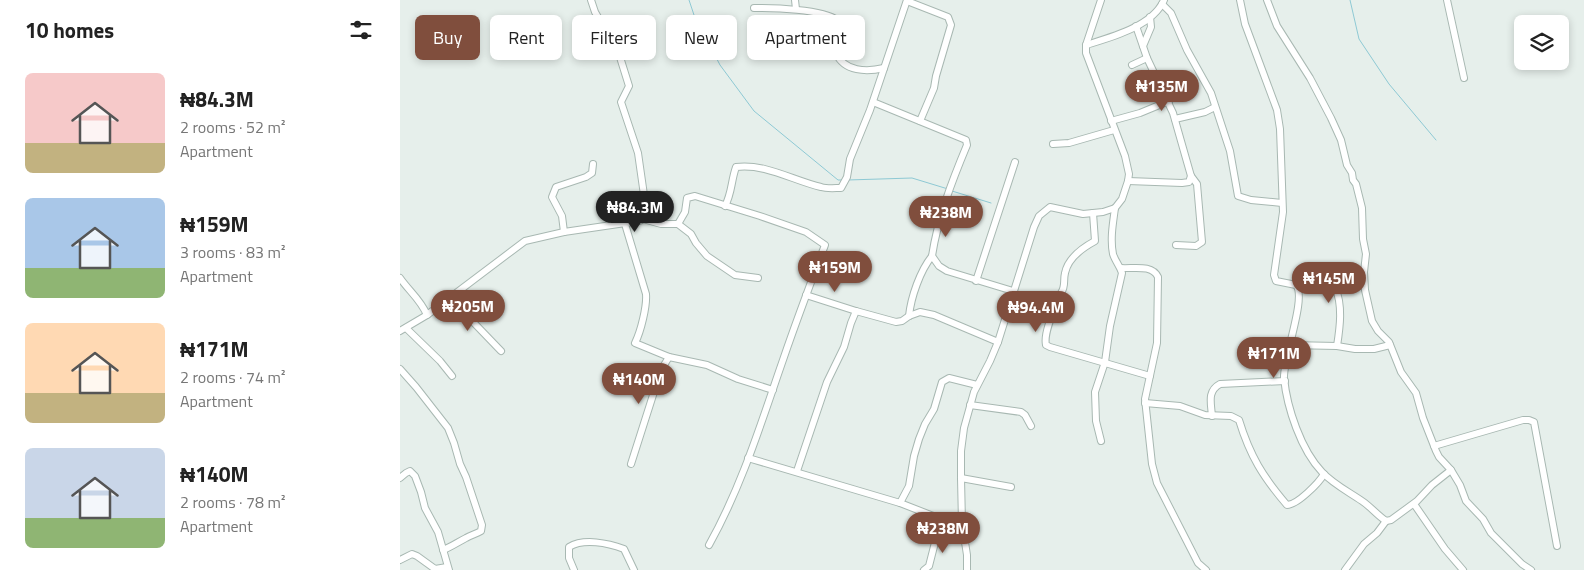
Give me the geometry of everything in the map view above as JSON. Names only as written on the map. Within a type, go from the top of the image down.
[{"type":"street","points":[[591,0],[595,12],[619,54],[630,86],[621,102],[638,152],[646,209],[643,219]]},
{"type":"street","points":[[795,0],[796,9]]},
{"type":"street","points":[[1101,0],[1086,45],[1086,52],[1125,156],[1129,174],[1122,198],[1115,208],[1112,241],[1114,256],[1122,273],[1110,326],[1105,362],[1095,402],[1096,421],[1101,441]]},
{"type":"street","points":[[1240,0],[1250,41],[1279,118],[1282,147],[1283,212],[1275,264],[1275,279],[1279,282],[1330,285],[1335,287],[1340,304],[1337,346]]},
{"type":"street","points":[[1267,0],[1277,26],[1310,78],[1331,118],[1341,140],[1347,164],[1356,184],[1362,208],[1363,239],[1366,254],[1364,272],[1370,314],[1375,326],[1390,345],[1401,372],[1416,393],[1423,418],[1439,457],[1451,470],[1460,485],[1466,501],[1483,520],[1491,534],[1522,564],[1531,570]]},
{"type":"street","points":[[1447,0],[1464,78]]},
{"type":"street","points":[[725,206],[731,194],[732,177],[736,167],[745,166],[766,170],[823,188],[841,188],[847,177],[850,159],[873,102],[907,1],[948,17],[952,24],[934,88],[920,121]]},
{"type":"street","points":[[1086,45],[1136,26],[1156,13],[1163,2],[1171,13],[1187,50],[1211,93],[1230,151],[1238,196],[1251,200],[1282,203]]},
{"type":"street","points":[[754,8],[796,9],[826,15],[839,21],[840,30],[836,54],[839,60],[858,70],[870,71],[884,68]]},
{"type":"street","points":[[1143,46],[1151,27],[1150,17]]},
{"type":"street","points":[[1136,26],[1148,58],[1169,101],[1191,176],[1197,184],[1202,242],[1196,246],[1176,245]]},
{"type":"street","points":[[1139,34],[1148,34]]},
{"type":"street","points":[[1132,64],[1148,58]]},
{"type":"street","points":[[1111,121],[1140,113],[1169,101]]},
{"type":"street","points":[[873,102],[964,138],[967,145],[948,193],[932,256],[914,292],[909,316]]},
{"type":"street","points":[[1175,119],[1205,112],[1215,107]]},
{"type":"street","points":[[1053,144],[1069,144],[1114,130]]},
{"type":"street","points":[[976,281],[1015,162]]},
{"type":"street","points":[[564,232],[562,216],[552,197],[556,188],[592,173],[593,164]]},
{"type":"street","points":[[1128,182],[1182,184],[1189,182],[1191,176]]},
{"type":"street","points":[[678,224],[684,212],[686,201],[689,197],[695,196],[806,232],[825,245],[748,458],[722,522],[708,545]]},
{"type":"street","points":[[966,570],[967,555],[962,523],[961,478],[963,436],[970,405],[998,342],[1034,227],[1040,216],[1050,207],[1083,214],[1115,208]]},
{"type":"street","points":[[1093,213],[1096,240],[1083,248],[1069,263],[1065,274],[1065,288],[1061,293],[1045,342],[1046,345],[1150,376]]},
{"type":"street","points":[[452,376],[440,361],[403,330],[427,315],[524,241],[564,232],[625,224],[643,219],[661,224],[678,224],[691,234],[707,256],[735,275],[758,278]]},
{"type":"street","points":[[625,224],[646,294],[647,305],[640,334],[635,343],[669,356],[707,365],[738,380],[773,390]]},
{"type":"street","points":[[932,256],[939,266],[947,271],[1013,292]]},
{"type":"street","points":[[1121,268],[1151,269],[1158,277],[1157,343],[1145,403],[1154,473],[1157,483],[1198,563],[1206,570]]},
{"type":"street","points":[[400,278],[424,306],[427,315]]},
{"type":"street","points":[[1296,284],[1300,291],[1298,312],[1284,374],[1291,417],[1312,457],[1324,474],[1386,521]]},
{"type":"street","points":[[806,295],[896,322],[920,312],[934,315],[998,342]]},
{"type":"street","points":[[450,298],[501,351]]},
{"type":"street","points":[[797,471],[827,382],[844,347],[856,311]]},
{"type":"street","points":[[1290,345],[1374,349],[1390,345]]},
{"type":"street","points":[[631,464],[661,370],[669,356]]},
{"type":"street","points":[[400,369],[448,428],[482,525],[481,531],[478,533],[443,550]]},
{"type":"street","points":[[900,503],[909,486],[919,439],[934,409],[942,382],[949,378],[977,386]]},
{"type":"street","points":[[1212,416],[1211,394],[1213,389],[1220,384],[1285,381]]},
{"type":"street","points":[[1145,403],[1180,406],[1205,415],[1231,416],[1239,420],[1250,452],[1260,471],[1287,505],[1292,505],[1298,500],[1321,480],[1324,474]]},
{"type":"street","points":[[970,405],[1021,412],[1025,415],[1031,426]]},
{"type":"street","points":[[1434,446],[1522,420],[1534,422],[1557,546]]},
{"type":"street","points":[[748,458],[900,503],[941,519],[962,523]]},
{"type":"street","points":[[1345,570],[1364,544],[1377,533],[1386,521],[1392,520],[1414,504],[1432,485],[1451,470]]},
{"type":"street","points":[[400,478],[410,471],[415,476],[423,503],[434,522],[448,569],[435,570],[412,554],[400,560]]},
{"type":"street","points":[[961,478],[1011,487]]},
{"type":"street","points":[[1414,504],[1445,549],[1463,570]]},
{"type":"street","points":[[924,570],[929,566],[941,519]]},
{"type":"street","points":[[574,570],[569,558],[568,547],[574,544],[588,543],[614,545],[624,549],[634,570]]},
{"type":"waterway","points":[[689,0],[694,15],[720,65],[754,111],[838,180],[842,180]]},
{"type":"waterway","points":[[1350,0],[1359,39],[1389,84],[1436,140]]},
{"type":"waterway","points":[[848,180],[912,178],[948,189]]},
{"type":"waterway","points":[[952,191],[991,203]]}]
